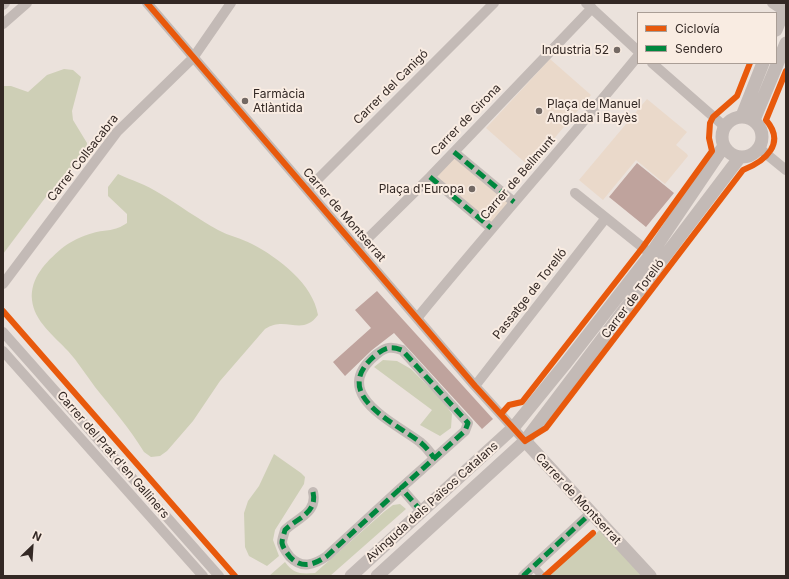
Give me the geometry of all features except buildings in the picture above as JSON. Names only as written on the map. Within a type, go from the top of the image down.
[{"type":"street","points":[[3,24],[27,3]]},
{"type":"street","name":"Carrer de Montserrat","points":[[147,3],[418,317],[475,386],[650,576]]},
{"type":"street","name":"Carrer Collsacabra","points":[[3,284],[117,132],[193,58],[231,3]]},
{"type":"street","name":"Carrer del Canigó","points":[[307,190],[494,3]]},
{"type":"street","points":[[772,3],[785,8],[777,28]]},
{"type":"street","points":[[589,6],[637,50]]},
{"type":"street","name":"Carrer de Girona","points":[[358,248],[454,152],[589,6]]},
{"type":"street","points":[[777,61],[786,43]]},
{"type":"street","name":"Carrer de Bellmunt","points":[[418,317],[491,228],[570,138],[637,57]]},
{"type":"street","points":[[653,64],[724,126]]},
{"type":"street","points":[[748,118],[763,64]]},
{"type":"street","points":[[748,118],[775,64]]},
{"type":"street","points":[[748,118],[762,133],[759,148],[751,155],[740,157],[730,154],[724,146],[721,136],[724,126],[732,119],[748,118]]},
{"type":"street","name":"Carrer de Torelló","points":[[513,428],[651,254],[724,146]]},
{"type":"street","points":[[759,148],[786,170]]},
{"type":"street","points":[[454,152],[514,202]]},
{"type":"street","name":"Carrer de Torelló","points":[[525,441],[740,157]]},
{"type":"street","points":[[430,177],[491,228]]},
{"type":"street","points":[[575,193],[605,219],[651,254]]},
{"type":"street","name":"Passatge de Torelló","points":[[475,386],[605,219]]},
{"type":"street","name":"Carrer del Prat d'en Galliners","points":[[3,332],[219,576]]},
{"type":"street","points":[[313,492],[315,500],[311,509],[285,530],[282,543],[286,552],[296,562],[304,566],[316,564],[327,556],[465,431],[468,423],[467,420],[402,350],[393,347],[385,348],[363,369],[359,378],[360,390],[364,399],[374,412],[422,443],[434,458]]},
{"type":"street","name":"Carrer del Prat d'en Galliners","points":[[3,350],[203,576]]},
{"type":"street","name":"Avinguda dels Països Catalans","points":[[351,576],[513,428]]},
{"type":"street","name":"Avinguda dels Països Catalans","points":[[377,576],[525,441]]},
{"type":"street","points":[[401,488],[422,512]]},
{"type":"street","points":[[523,576],[591,513]]},
{"type":"street","points":[[534,567],[542,576]]},
{"type":"green space","points":[[64,69],[73,70],[81,77],[72,111],[73,120],[87,143],[86,152],[76,166],[45,198],[3,254],[3,86],[11,86],[28,92],[47,75]]},
{"type":"green space","points":[[118,174],[154,190],[218,230],[248,242],[283,264],[302,283],[309,293],[315,304],[318,315],[306,324],[280,324],[273,325],[265,329],[220,381],[193,421],[167,451],[160,456],[151,457],[144,452],[127,427],[68,351],[51,334],[36,315],[32,300],[32,292],[36,278],[40,271],[64,246],[84,236],[114,229],[127,223],[127,214],[108,196],[108,187]]},
{"type":"green space","points":[[383,360],[397,361],[411,369],[442,400],[452,414],[451,428],[440,436],[420,425],[432,410],[374,367]]},
{"type":"green space","points":[[274,454],[305,477],[304,484],[275,530],[273,540],[279,556],[267,566],[249,556],[245,547],[244,513],[248,501],[259,486]]},
{"type":"green space","points":[[400,504],[406,509],[330,576],[269,576],[285,562],[294,571],[315,573],[385,511],[393,505]]},
{"type":"green space","points":[[602,528],[645,576],[548,576]]},
{"type":"shaded area","name":"Plaça de Manuel Anglada i Bayès","points":[[550,59],[591,95],[530,167],[486,128]]},
{"type":"shaded area","points":[[647,99],[687,132],[676,145],[688,156],[665,184],[636,160],[603,200],[579,180]]},
{"type":"shaded area","name":"Plaça d'Europa","points":[[454,152],[514,202],[491,228],[430,177]]},
{"type":"marked path","points":[[454,152],[514,202]]},
{"type":"marked path","points":[[430,177],[491,228]]},
{"type":"marked path","points":[[422,512],[401,488],[465,431],[468,423],[402,350],[395,348],[383,350],[377,354],[364,368],[359,381],[362,393],[370,405],[381,415],[420,442],[434,458]]},
{"type":"marked path","points":[[313,492],[314,499],[310,510],[285,530],[282,541],[284,549],[290,557],[295,561],[304,564],[317,562],[327,556],[401,488]]},
{"type":"marked path","points":[[523,576],[591,513]]},
{"type":"cycle path","points":[[147,3],[475,386],[525,441]]},
{"type":"cycle path","points":[[501,414],[509,405],[522,402],[643,247],[712,151],[709,138],[710,123],[713,117],[737,96],[750,64]]},
{"type":"cycle path","points":[[525,441],[546,428],[743,170],[759,162],[771,150],[774,144],[774,136],[772,128],[766,120],[786,71]]},
{"type":"cycle path","points":[[3,311],[235,576]]},
{"type":"cycle path","points":[[545,576],[593,533]]},
{"type":"place","name":"Industria 52","points":[[617,50]]},
{"type":"place","name":"Farmàcia Atlàntida","points":[[245,101]]},
{"type":"place","name":"Plaça de Manuel Anglada i Bayès","points":[[539,111]]},
{"type":"place","name":"Plaça d'Europa","points":[[472,189]]}]
